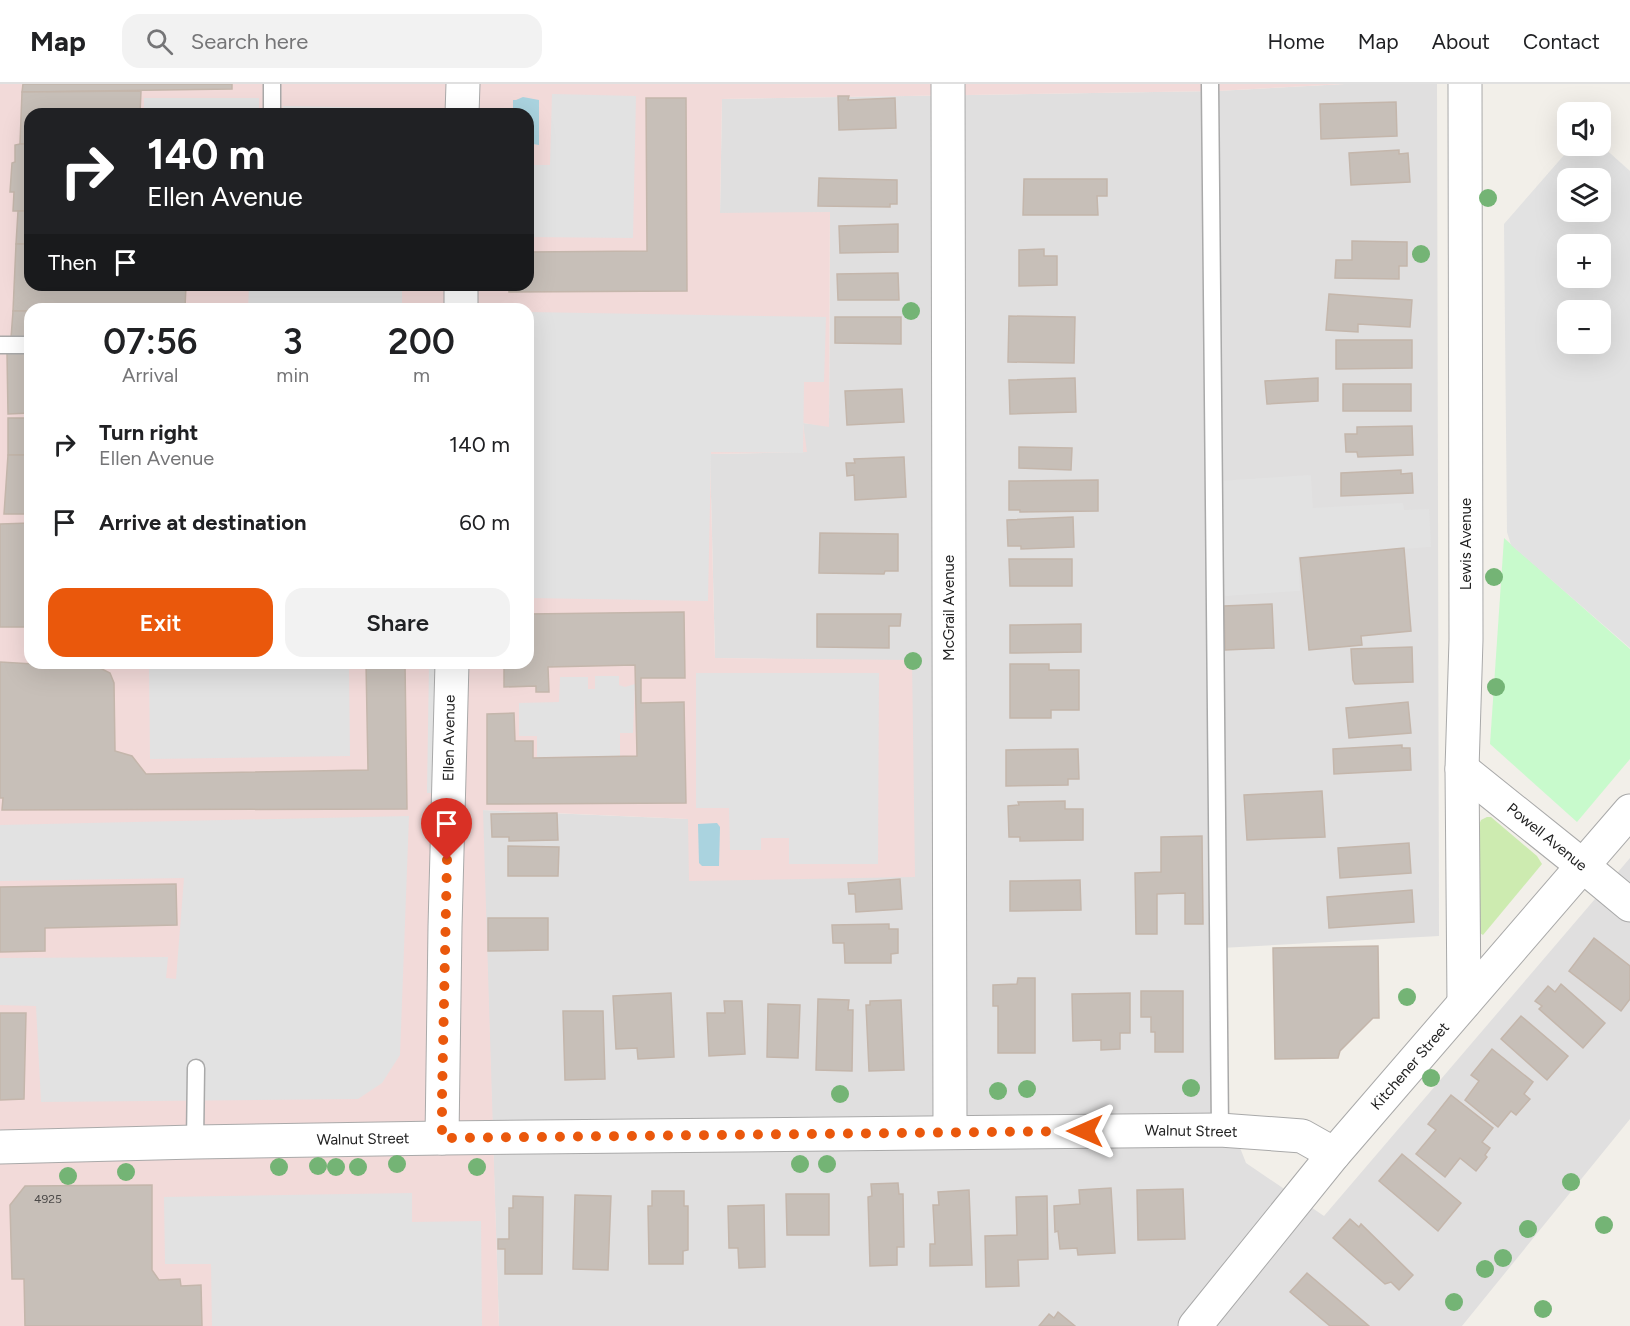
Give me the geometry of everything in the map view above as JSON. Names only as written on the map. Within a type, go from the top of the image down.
[{"type":"street","points":[[462,108],[463,84]]},
{"type":"street","name":"McGrail Avenue","points":[[948,84],[950,1132]]},
{"type":"street","name":"Lewis Avenue","points":[[1464,1003],[1462,769],[1466,640],[1465,84]]},
{"type":"street","name":"Ellen Avenue","points":[[442,1138],[452,669]]},
{"type":"street","name":"Powell Avenue","points":[[1462,769],[1630,905]]},
{"type":"street","name":"Kitchener Street","points":[[1196,1326],[1334,1154],[1630,811]]},
{"type":"street","name":"Walnut Street","points":[[0,1147],[442,1138],[1220,1130],[1302,1136],[1334,1154]]},
{"type":"lane","points":[[272,84],[272,108]]},
{"type":"lane","points":[[1210,84],[1220,1130]]},
{"type":"lane","points":[[0,345],[24,345]]},
{"type":"lane","points":[[195,1142],[196,1068]]},
{"type":"shaded area","points":[[0,84],[1345,84],[1217,91],[722,99],[720,213],[830,212],[829,427],[803,423],[807,452],[710,454],[715,658],[912,660],[915,877],[689,881],[688,819],[483,810],[499,1326],[0,1326]]},
{"type":"shaded area","points":[[1345,84],[1437,84],[1439,936],[1221,948],[1221,1099],[1246,1163],[1324,1216],[1630,858],[1630,1119],[1462,1326],[499,1326],[482,810],[689,819],[689,881],[912,661],[715,658],[710,454],[806,452],[803,423],[829,426],[830,213],[720,214],[722,99],[1217,91]]},
{"type":"shaded area","points":[[552,94],[636,96],[633,238],[534,237],[534,165],[550,165]]},
{"type":"shaded area","points":[[144,98],[259,98],[259,108],[144,108]]},
{"type":"shaded area","points":[[283,106],[390,108],[283,108]]},
{"type":"shaded area","points":[[1611,154],[1630,171],[1630,648],[1511,545],[1507,532],[1504,224],[1563,156],[1611,156]]},
{"type":"shaded area","points":[[249,291],[402,291],[402,303],[248,303]]},
{"type":"shaded area","points":[[534,312],[826,317],[824,382],[804,382],[803,453],[711,452],[708,601],[534,598]]},
{"type":"shaded area","points":[[1311,475],[1313,508],[1403,503],[1404,510],[1429,509],[1431,547],[1298,556],[1300,591],[1225,596],[1218,481]]},
{"type":"shaded area","points":[[149,669],[349,669],[350,756],[150,759]]},
{"type":"shaded area","points":[[429,669],[441,669],[438,793],[427,793]]},
{"type":"shaded area","points":[[696,673],[879,673],[878,864],[789,864],[789,838],[761,838],[761,850],[730,850],[729,808],[696,808]]},
{"type":"shaded area","points":[[595,676],[619,676],[619,685],[625,687],[635,684],[633,733],[620,733],[620,756],[537,757],[537,736],[519,736],[519,703],[559,702],[560,677],[588,677],[588,689],[595,689]]},
{"type":"shaded area","points":[[409,816],[400,1055],[382,1083],[358,1099],[41,1102],[36,1006],[0,1005],[0,958],[168,957],[166,978],[176,979],[184,878],[0,881],[0,825]]},
{"type":"shaded area","points":[[412,1193],[412,1222],[481,1221],[482,1326],[212,1326],[211,1264],[165,1264],[164,1197]]},
{"type":"green space","points":[[1504,538],[1630,649],[1630,759],[1577,822],[1490,744]]},
{"type":"green space","points":[[1491,817],[1537,856],[1542,864],[1483,935],[1478,932],[1477,829],[1481,820]]},
{"type":"water","points":[[523,97],[539,100],[539,145],[534,144],[534,108],[513,108],[513,100]]},
{"type":"water","points":[[717,823],[720,827],[719,866],[702,866],[699,863],[698,824]]},
{"type":"building","points":[[23,84],[232,84],[232,89],[22,92]]},
{"type":"building","points":[[141,91],[140,108],[24,108],[24,144],[20,144],[22,92]]},
{"type":"building","points":[[838,96],[849,96],[848,100],[895,98],[896,128],[839,130]]},
{"type":"building","points":[[646,98],[686,98],[687,291],[509,292],[534,291],[534,252],[647,251]]},
{"type":"building","points":[[1396,102],[1397,136],[1321,139],[1320,104]]},
{"type":"building","points":[[24,144],[24,211],[13,211],[14,192],[10,192],[15,145]]},
{"type":"building","points":[[1399,150],[1399,154],[1408,153],[1410,182],[1351,185],[1349,153]]},
{"type":"building","points":[[819,178],[897,180],[897,204],[890,204],[890,207],[818,206]]},
{"type":"building","points":[[1024,179],[1107,179],[1107,196],[1097,196],[1098,215],[1023,215]]},
{"type":"building","points":[[18,211],[24,211],[24,244],[16,244]]},
{"type":"building","points":[[898,224],[898,252],[840,253],[839,226]]},
{"type":"building","points":[[1352,241],[1407,242],[1407,266],[1399,266],[1399,279],[1335,278],[1336,260],[1352,260]]},
{"type":"building","points":[[16,244],[24,244],[24,291],[186,291],[185,303],[24,303],[24,311],[13,311]]},
{"type":"building","points":[[1044,249],[1044,256],[1057,256],[1057,285],[1019,286],[1019,250]]},
{"type":"building","points":[[898,273],[899,300],[838,300],[837,274]]},
{"type":"building","points":[[1329,294],[1412,300],[1410,327],[1358,324],[1358,332],[1326,330]]},
{"type":"building","points":[[13,311],[24,311],[24,338],[11,338]]},
{"type":"building","points":[[1009,316],[1075,317],[1074,363],[1008,362]]},
{"type":"building","points":[[835,317],[901,317],[901,344],[835,343]]},
{"type":"building","points":[[1336,340],[1412,340],[1412,368],[1336,369]]},
{"type":"building","points":[[7,353],[24,353],[24,413],[8,414]]},
{"type":"building","points":[[1075,378],[1076,412],[1010,414],[1009,380]]},
{"type":"building","points":[[1318,378],[1318,401],[1267,404],[1265,381]]},
{"type":"building","points":[[1343,384],[1411,384],[1411,411],[1343,411]]},
{"type":"building","points":[[902,389],[904,422],[847,425],[845,391]]},
{"type":"building","points":[[8,418],[24,418],[24,455],[8,455]]},
{"type":"building","points":[[1412,426],[1413,455],[1358,457],[1357,452],[1346,452],[1345,434],[1357,434],[1357,427]]},
{"type":"building","points":[[1019,447],[1072,448],[1071,470],[1019,468]]},
{"type":"building","points":[[8,455],[24,455],[24,514],[4,514]]},
{"type":"building","points":[[904,457],[906,497],[855,500],[854,475],[847,476],[846,463],[855,463],[854,459]]},
{"type":"building","points":[[1401,470],[1401,474],[1412,473],[1413,493],[1341,496],[1341,473]]},
{"type":"building","points":[[1098,480],[1098,511],[1020,512],[1020,510],[1009,510],[1009,481]]},
{"type":"building","points":[[1073,517],[1074,547],[1021,549],[1021,546],[1008,546],[1007,520]]},
{"type":"building","points":[[24,523],[24,627],[0,627],[0,524]]},
{"type":"building","points":[[820,533],[898,534],[898,571],[885,571],[884,574],[819,573]]},
{"type":"building","points":[[1404,548],[1411,631],[1361,636],[1362,645],[1309,650],[1300,558]]},
{"type":"building","points":[[1009,559],[1072,559],[1072,586],[1010,586]]},
{"type":"building","points":[[1272,604],[1274,648],[1225,650],[1224,606]]},
{"type":"building","points":[[684,612],[685,678],[641,678],[641,703],[684,702],[686,803],[487,804],[487,714],[514,713],[515,741],[533,741],[533,758],[637,756],[635,665],[548,667],[549,692],[536,692],[536,686],[504,687],[504,669],[534,669],[534,614]]},
{"type":"building","points":[[817,614],[901,614],[900,626],[889,626],[889,648],[817,647]]},
{"type":"building","points":[[1081,624],[1081,652],[1010,653],[1010,625]]},
{"type":"building","points":[[1412,647],[1413,682],[1355,684],[1351,649]]},
{"type":"building","points":[[0,662],[24,663],[24,669],[102,669],[110,673],[114,683],[115,751],[132,756],[146,774],[368,770],[366,669],[405,669],[407,809],[2,810],[3,798],[0,798]]},
{"type":"building","points":[[1010,664],[1049,664],[1049,670],[1079,670],[1079,710],[1051,710],[1051,718],[1010,718]]},
{"type":"building","points":[[1408,702],[1411,733],[1349,738],[1346,708]]},
{"type":"building","points":[[1402,745],[1402,748],[1410,748],[1411,770],[1334,774],[1333,749]]},
{"type":"building","points":[[1078,749],[1079,779],[1068,779],[1068,785],[1006,786],[1006,750]]},
{"type":"building","points":[[1322,791],[1325,837],[1247,840],[1244,795]]},
{"type":"building","points":[[1065,801],[1065,809],[1083,809],[1083,840],[1020,841],[1020,837],[1009,837],[1008,806],[1019,805],[1018,802]]},
{"type":"building","points":[[557,813],[558,840],[509,841],[509,837],[492,837],[491,814]]},
{"type":"building","points":[[1202,836],[1203,924],[1185,924],[1185,893],[1157,894],[1157,934],[1136,934],[1135,873],[1161,872],[1161,837]]},
{"type":"building","points":[[1409,843],[1411,873],[1340,878],[1338,848]]},
{"type":"building","points":[[508,846],[559,847],[558,876],[508,876]]},
{"type":"building","points":[[900,879],[902,909],[856,912],[855,894],[849,894],[848,883]]},
{"type":"building","points":[[1080,880],[1081,910],[1010,911],[1010,881]]},
{"type":"building","points":[[176,884],[177,925],[45,928],[45,951],[0,952],[0,887]]},
{"type":"building","points":[[1412,890],[1414,922],[1329,928],[1327,897]]},
{"type":"building","points":[[488,918],[548,918],[548,950],[488,951]]},
{"type":"building","points":[[889,924],[889,929],[898,929],[898,953],[891,954],[891,963],[845,963],[844,943],[833,943],[832,925]]},
{"type":"building","points":[[1594,938],[1630,966],[1630,999],[1621,1011],[1569,971]]},
{"type":"building","points":[[1378,946],[1379,1018],[1373,1018],[1340,1051],[1338,1058],[1275,1059],[1273,948]]},
{"type":"building","points":[[1018,978],[1035,978],[1035,1053],[998,1053],[998,1006],[993,1006],[993,985],[1017,984]]},
{"type":"building","points":[[1561,984],[1605,1023],[1583,1048],[1539,1009],[1542,1006],[1535,1001],[1548,986],[1555,992]]},
{"type":"building","points":[[1141,991],[1183,991],[1183,1052],[1155,1052],[1155,1032],[1151,1032],[1151,1017],[1141,1017]]},
{"type":"building","points":[[671,993],[674,1057],[638,1059],[637,1048],[616,1049],[613,996]]},
{"type":"building","points":[[1130,993],[1130,1033],[1120,1033],[1120,1049],[1101,1050],[1101,1040],[1073,1041],[1072,994]]},
{"type":"building","points":[[818,999],[849,1000],[848,1010],[853,1010],[852,1071],[816,1070]]},
{"type":"building","points":[[901,1000],[904,1070],[869,1071],[866,1005],[870,1005],[870,1001]]},
{"type":"building","points":[[724,1001],[742,1001],[745,1054],[709,1056],[707,1013],[725,1013]]},
{"type":"building","points":[[768,1004],[800,1005],[798,1058],[767,1057]]},
{"type":"building","points":[[563,1011],[603,1011],[605,1079],[565,1080]]},
{"type":"building","points":[[0,1013],[26,1013],[24,1099],[0,1100]]},
{"type":"building","points":[[1521,1016],[1568,1056],[1547,1080],[1501,1039]]},
{"type":"building","points":[[1492,1049],[1533,1082],[1524,1094],[1530,1099],[1516,1115],[1511,1111],[1498,1127],[1465,1100],[1479,1081],[1471,1075]]},
{"type":"building","points":[[1451,1095],[1493,1128],[1482,1142],[1490,1148],[1485,1155],[1487,1157],[1476,1171],[1460,1158],[1445,1177],[1416,1154],[1436,1130],[1428,1124]]},
{"type":"building","points":[[1402,1154],[1461,1203],[1438,1231],[1379,1181]]},
{"type":"building","points":[[898,1183],[899,1194],[903,1194],[904,1247],[897,1247],[897,1265],[870,1266],[868,1197],[872,1196],[871,1184]]},
{"type":"building","points":[[152,1185],[152,1270],[159,1280],[180,1279],[181,1286],[201,1285],[202,1326],[25,1326],[24,1279],[12,1279],[10,1205],[25,1186]]},
{"type":"building","points":[[1111,1188],[1115,1253],[1078,1255],[1077,1248],[1060,1249],[1058,1231],[1055,1232],[1054,1206],[1080,1204],[1079,1190]]},
{"type":"building","points":[[1183,1189],[1185,1239],[1138,1240],[1137,1190]]},
{"type":"building","points":[[969,1190],[972,1265],[930,1266],[930,1244],[935,1244],[933,1205],[939,1205],[938,1192]]},
{"type":"building","points":[[652,1191],[684,1191],[684,1206],[688,1206],[688,1250],[683,1251],[683,1264],[649,1264],[648,1206],[652,1206]]},
{"type":"building","points":[[786,1194],[829,1194],[829,1235],[787,1235]]},
{"type":"building","points":[[575,1195],[611,1196],[608,1270],[573,1269]]},
{"type":"building","points":[[513,1196],[543,1197],[542,1274],[505,1274],[505,1249],[498,1249],[498,1239],[509,1239],[509,1208],[513,1208]]},
{"type":"building","points":[[1047,1196],[1048,1259],[1018,1260],[1019,1286],[986,1287],[985,1236],[1017,1235],[1016,1197]]},
{"type":"building","points":[[764,1205],[765,1267],[739,1268],[738,1248],[729,1248],[728,1206]]},
{"type":"building","points":[[1350,1219],[1359,1227],[1361,1224],[1413,1275],[1399,1290],[1391,1282],[1385,1284],[1333,1238]]},
{"type":"building","points":[[1307,1273],[1369,1326],[1330,1326],[1290,1292]]},
{"type":"building","points":[[1058,1312],[1075,1326],[1039,1326],[1049,1314],[1054,1318]]},
{"type":"route","points":[[447,860],[442,1138],[1085,1131]]}]
